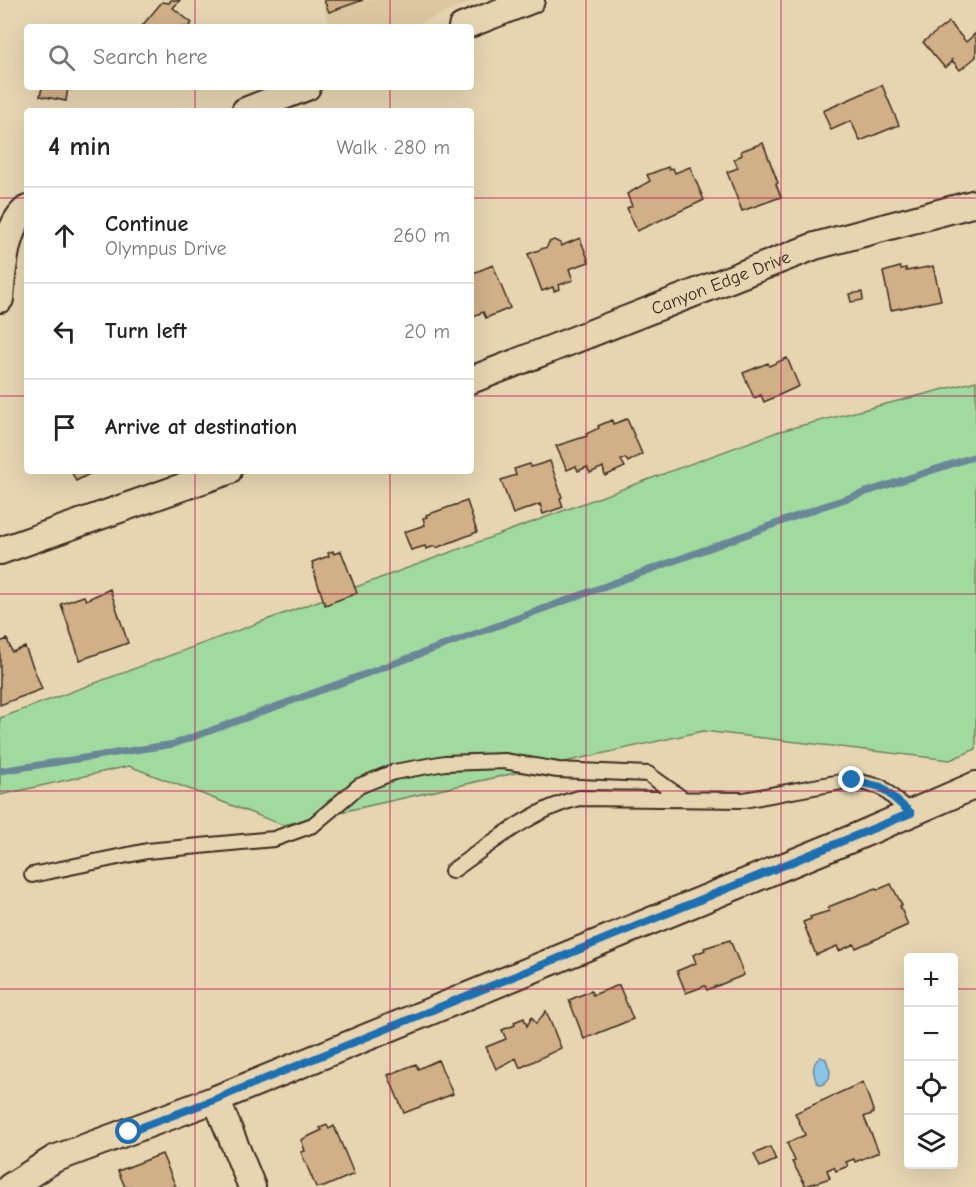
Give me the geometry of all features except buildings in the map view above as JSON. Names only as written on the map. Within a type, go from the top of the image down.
[{"type":"street","points":[[470,24],[531,0]]},
{"type":"street","points":[[253,108],[299,90]]},
{"type":"street","name":"Canyon Edge Drive","points":[[474,379],[815,246],[976,203]]},
{"type":"street","points":[[0,299],[4,254],[20,215],[24,212]]},
{"type":"street","points":[[0,551],[219,474]]},
{"type":"street","points":[[10,1187],[54,1159],[216,1099],[911,813],[976,784]]},
{"type":"street","points":[[216,1099],[252,1187]]},
{"type":"lane","points":[[32,875],[147,851],[274,838],[313,825],[359,786],[394,772],[445,763],[504,761],[558,770],[648,774],[682,799]]},
{"type":"lane","points":[[452,871],[530,818],[558,803],[579,798],[744,800],[852,780],[881,787],[911,813]]},
{"type":"shaded area","points":[[321,0],[477,0],[417,24],[330,24]]},
{"type":"green space","points":[[976,381],[976,749],[950,760],[703,731],[283,825],[129,766],[0,795],[0,718],[780,431]]},
{"type":"water","points":[[820,1057],[826,1059],[830,1071],[829,1079],[822,1085],[817,1083],[814,1072],[815,1063]]},
{"type":"waterway","points":[[0,771],[174,744],[824,506],[976,456]]},
{"type":"route","points":[[129,1132],[216,1099],[911,813],[881,787],[852,780]]}]
